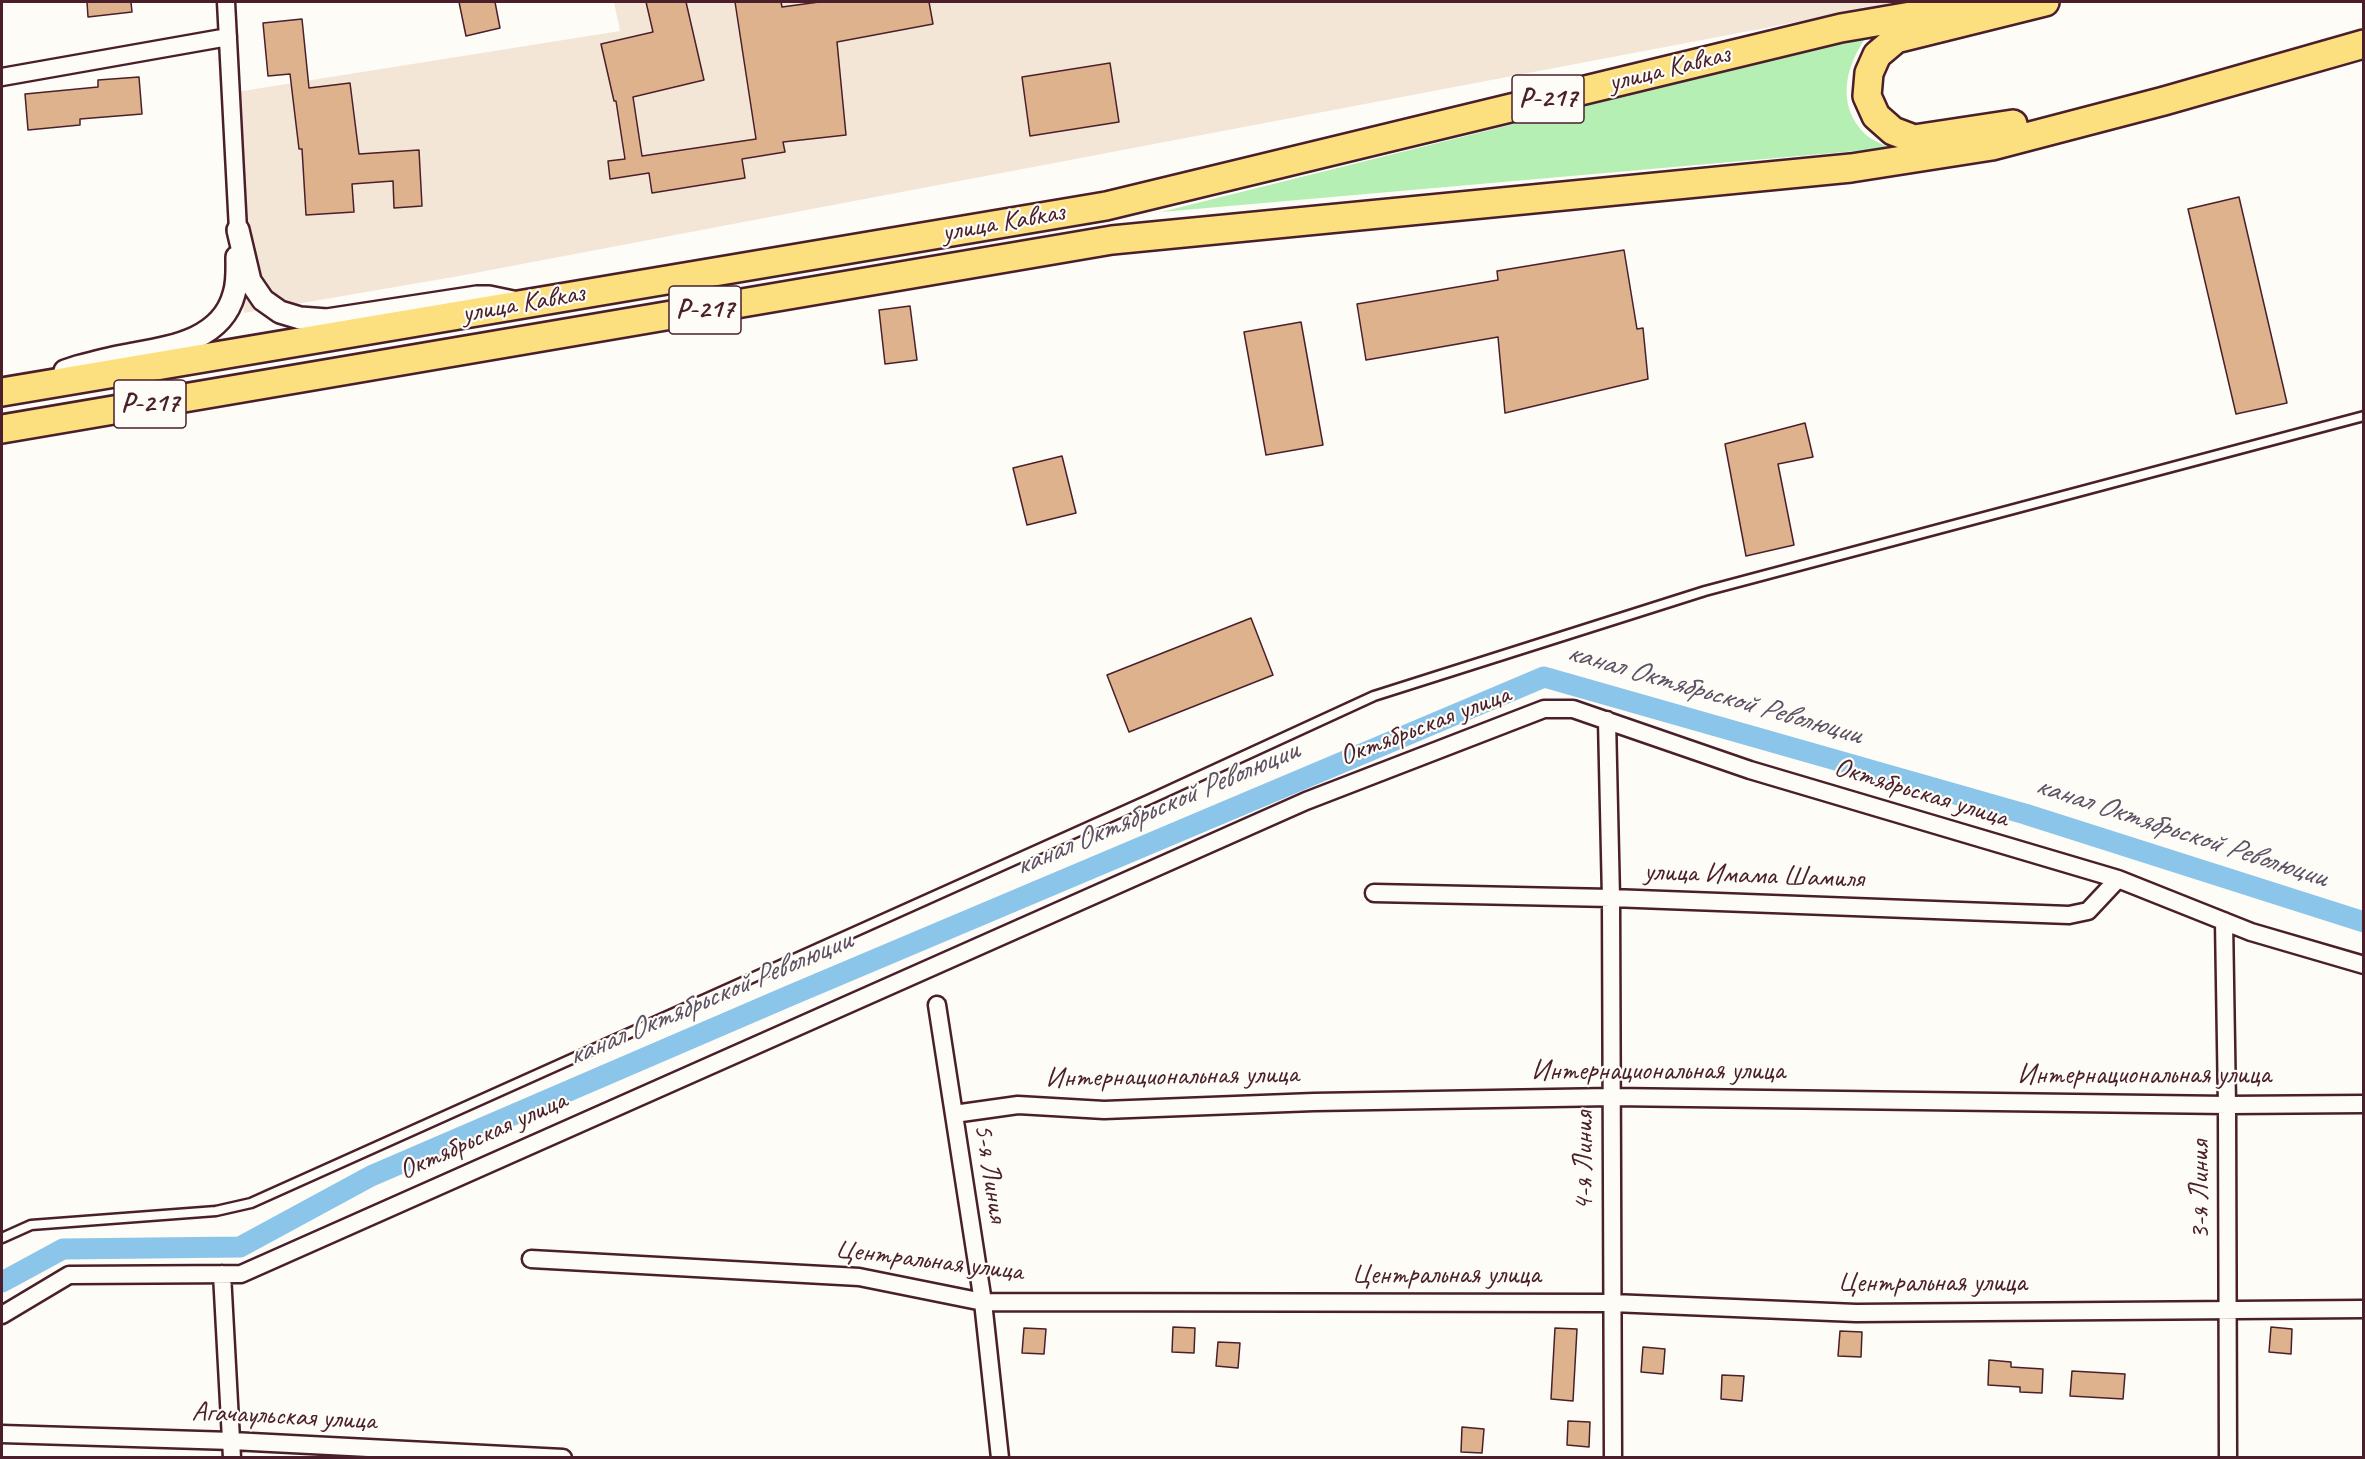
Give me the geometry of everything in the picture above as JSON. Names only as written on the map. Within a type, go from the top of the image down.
[{"type":"highway","name":"улица Кавказ","points":[[13,390],[1106,206],[1841,28],[1993,2]]},
{"type":"highway","points":[[2045,2],[1896,39],[1877,55],[1869,73],[1867,96],[1876,116],[1893,131],[1914,139],[2164,101],[2364,44]]},
{"type":"highway","name":"улица Кавказ","points":[[2,429],[1112,240],[1851,168],[1992,146],[2164,101]]},
{"type":"street","points":[[13,390],[77,366],[151,351],[203,335],[228,309],[237,282],[238,230],[226,2]]},
{"type":"street","points":[[2,77],[228,37]]},
{"type":"street","points":[[238,230],[250,281],[263,300],[280,312],[300,318],[327,320],[452,300],[489,297],[526,304]]},
{"type":"street","name":"Октябрьская улица","points":[[2,1315],[69,1275],[241,1274],[1306,801],[1544,709],[1573,709],[1750,770],[2118,879],[2251,932],[2364,965]]},
{"type":"street","name":"4-я Линия","points":[[1607,720],[1611,898],[1613,1458]]},
{"type":"street","name":"улица Имама Шамиля","points":[[1374,893],[1611,898],[2069,915],[2088,911],[2118,879]]},
{"type":"street","name":"3-я Линия","points":[[2224,921],[2228,1458]]},
{"type":"street","name":"5-я Линия","points":[[938,1005],[983,1302],[1000,1458]]},
{"type":"street","name":"Интернациональная улица","points":[[954,1114],[1018,1105],[1104,1110],[1314,1102],[1612,1097],[2227,1105],[2364,1104]]},
{"type":"street","name":"Центральная улица","points":[[531,1259],[860,1277],[983,1302],[1612,1303],[1856,1313],[2364,1309]]},
{"type":"street","points":[[222,1274],[232,1458]]},
{"type":"street","name":"Агачаульская улица","points":[[2,1434],[232,1440],[563,1458]]},
{"type":"lane","points":[[2,1238],[31,1225],[216,1211],[251,1203],[1374,696],[1705,591],[2364,416]]},
{"type":"shaded area","points":[[614,2],[1902,2],[459,276],[244,313],[230,93],[620,31]]},
{"type":"green space","points":[[1867,36],[1853,60],[1847,86],[1847,99],[1856,123],[1865,134],[1890,148],[1161,212]]},
{"type":"building","points":[[87,2],[131,2],[132,12],[88,17]]},
{"type":"building","points":[[459,2],[495,2],[500,28],[466,36]]},
{"type":"building","points":[[646,2],[686,2],[704,80],[633,97],[642,156],[756,139],[735,2],[781,2],[782,7],[819,2],[929,2],[933,24],[837,42],[846,135],[783,142],[785,152],[742,159],[745,178],[652,193],[649,173],[610,179],[608,161],[625,159],[616,101],[614,101],[601,44],[653,32]]},
{"type":"building","points":[[302,19],[309,88],[350,83],[359,154],[419,150],[422,206],[394,208],[393,181],[352,184],[354,212],[306,215],[302,149],[299,149],[290,74],[268,76],[263,23]]},
{"type":"building","points":[[1110,63],[1119,122],[1030,136],[1022,77]]},
{"type":"building","points":[[139,77],[142,114],[80,119],[80,125],[28,130],[25,94],[98,87],[98,80]]},
{"type":"building","points":[[2239,197],[2287,403],[2236,414],[2188,209]]},
{"type":"building","points":[[1624,250],[1637,329],[1643,328],[1648,379],[1505,413],[1498,337],[1366,360],[1357,304],[1498,280],[1497,271]]},
{"type":"building","points":[[910,306],[917,360],[885,364],[879,310]]},
{"type":"building","points":[[1301,322],[1323,445],[1266,455],[1244,332]]},
{"type":"building","points":[[1805,423],[1813,457],[1778,464],[1794,545],[1746,556],[1725,444]]},
{"type":"building","points":[[1062,456],[1076,513],[1027,525],[1013,468]]},
{"type":"building","points":[[1251,618],[1273,675],[1129,732],[1107,675]]},
{"type":"building","points":[[1173,1327],[1195,1328],[1194,1353],[1172,1352]]},
{"type":"building","points":[[2271,1327],[2292,1329],[2291,1354],[2269,1352]]},
{"type":"building","points":[[1024,1328],[1046,1329],[1044,1354],[1022,1353]]},
{"type":"building","points":[[1555,1328],[1577,1329],[1573,1401],[1551,1399]]},
{"type":"building","points":[[1840,1331],[1862,1332],[1861,1357],[1838,1356]]},
{"type":"building","points":[[1218,1342],[1240,1343],[1238,1368],[1216,1366]]},
{"type":"building","points":[[1643,1347],[1665,1349],[1663,1374],[1641,1372]]},
{"type":"building","points":[[1989,1360],[2011,1362],[2011,1367],[2043,1369],[2042,1393],[2020,1392],[2020,1387],[1988,1385]]},
{"type":"building","points":[[2072,1371],[2125,1374],[2123,1399],[2070,1396]]},
{"type":"building","points":[[1722,1375],[1744,1376],[1742,1401],[1721,1399]]},
{"type":"building","points":[[1568,1421],[1590,1422],[1589,1447],[1567,1445]]},
{"type":"building","points":[[1462,1427],[1484,1429],[1482,1453],[1461,1452]]},
{"type":"waterway","name":"канал Октябрьской Революции","points":[[2,1282],[63,1249],[240,1247],[371,1176],[789,996],[1544,677],[2025,814],[2364,922]]}]
